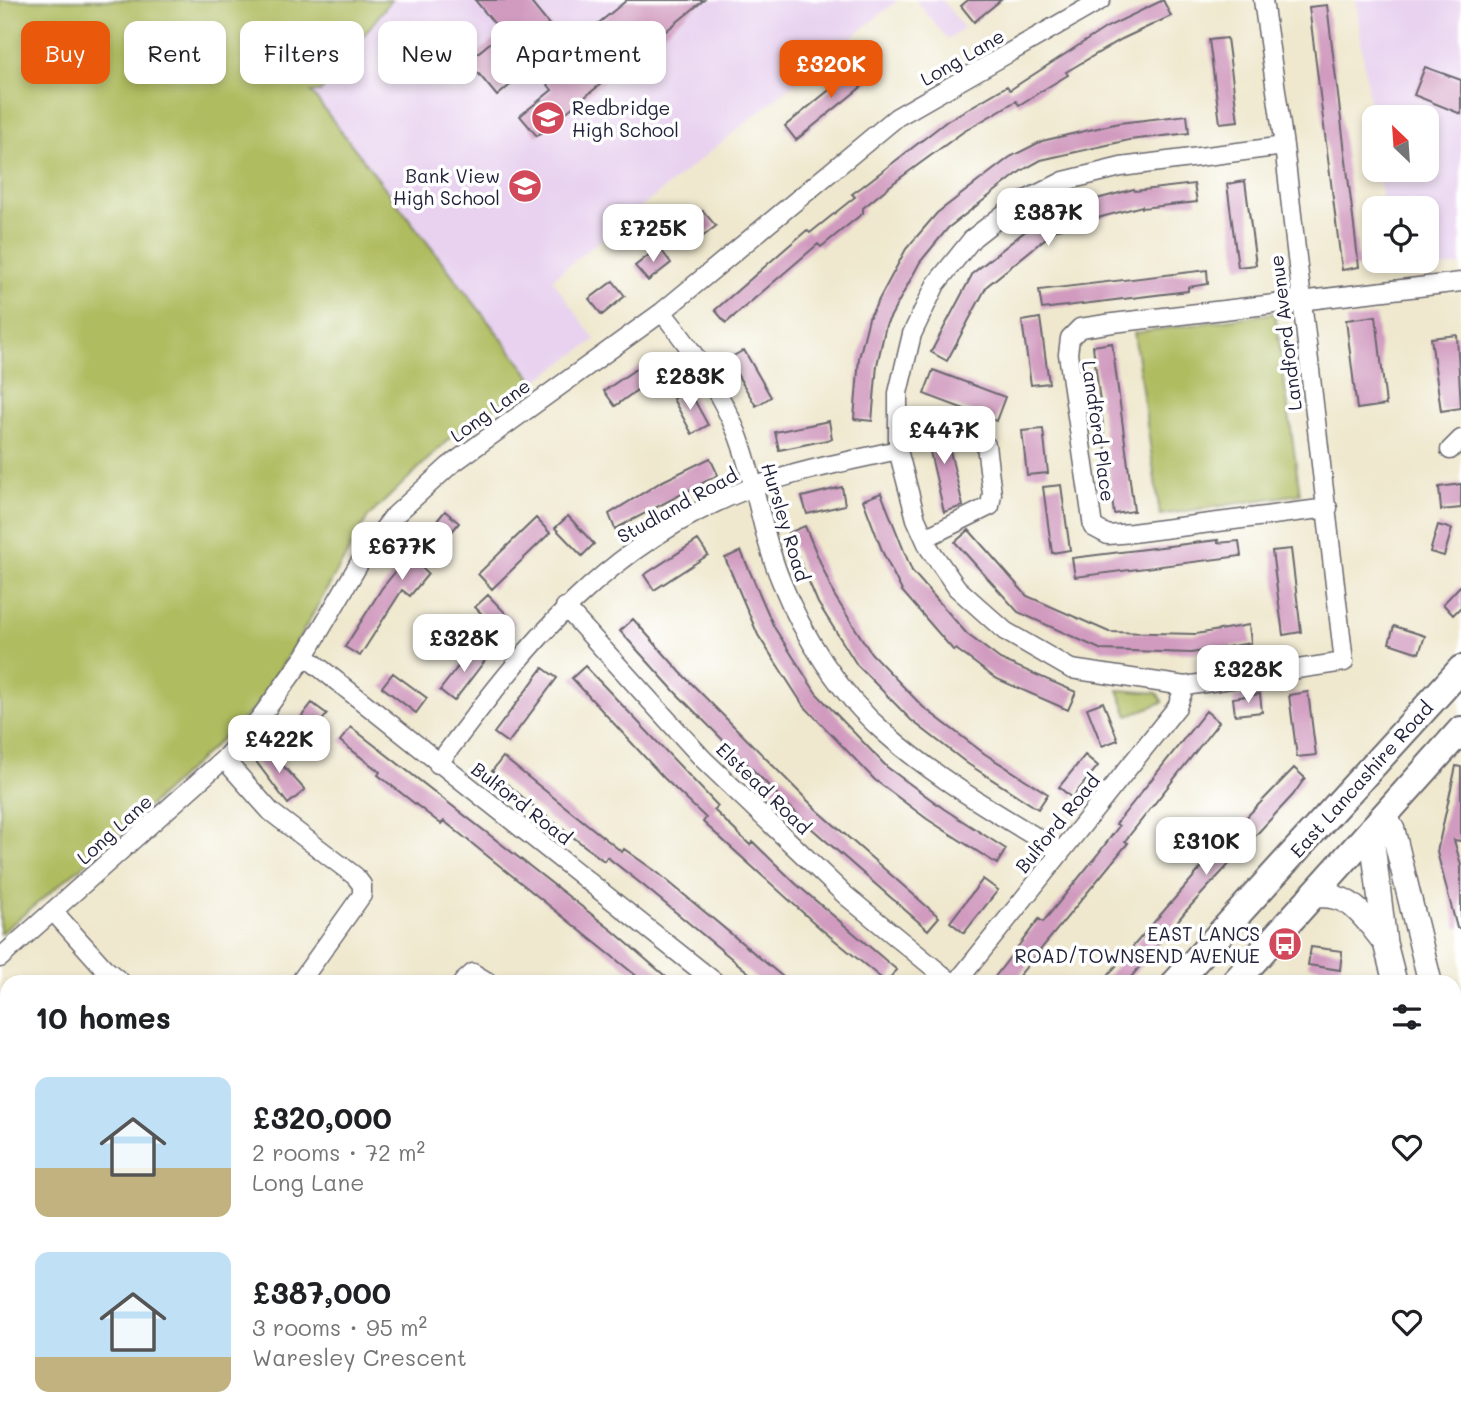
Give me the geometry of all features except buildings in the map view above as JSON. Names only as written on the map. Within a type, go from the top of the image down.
[{"type":"highway","name":"East Lancashire Road","points":[[1182,975],[1461,669]]},
{"type":"highway","name":"East Lancashire Road","points":[[1241,975],[1374,817],[1461,730]]},
{"type":"highway","points":[[1327,817],[1374,817],[1369,769]]},
{"type":"main road","points":[[1374,817],[1385,943],[1393,975]]},
{"type":"main road","points":[[1374,817],[1393,830],[1428,975]]},
{"type":"main road","points":[[1309,897],[1325,894],[1340,897],[1350,903],[1385,943]]},
{"type":"street","name":"Long Lane","points":[[0,958],[224,760],[260,718],[305,656],[366,552],[393,517],[449,466],[662,312],[897,117],[1101,0]]},
{"type":"street","name":"Landford Avenue","points":[[1185,686],[1345,662],[1284,146],[1263,0]]},
{"type":"street","points":[[1185,686],[1071,669],[1004,631],[957,588],[925,538],[898,450],[898,393],[912,334],[936,284],[973,238],[1014,206],[1064,181],[1121,167],[1284,146]]},
{"type":"street","points":[[1302,300],[1461,282]]},
{"type":"street","name":"Landford Place","points":[[1302,300],[1080,328],[1070,338],[1068,354],[1093,527],[1108,535],[1328,508]]},
{"type":"street","name":"Hursley Road","points":[[662,312],[693,351],[715,387],[737,435],[765,538],[798,620],[852,698],[884,733],[981,804],[1061,852]]},
{"type":"street","points":[[925,538],[990,506],[992,494],[986,445]]},
{"type":"street","name":"Studland Road","points":[[438,764],[518,658],[565,607],[628,554],[692,516],[752,488],[898,450]]},
{"type":"street","name":"Elstead Road","points":[[565,607],[703,759],[845,895],[942,975]]},
{"type":"street","name":"Bulford Road","points":[[305,656],[706,975]]},
{"type":"street","name":"Bulford Road","points":[[963,975],[1177,707],[1185,686]]},
{"type":"street","points":[[224,760],[271,812],[355,876],[362,885],[362,895],[309,975]]},
{"type":"street","points":[[53,911],[114,975]]},
{"type":"shaded area","name":"Bank View High School","points":[[391,0],[898,0],[552,279],[595,340],[535,382],[311,92],[320,92],[326,84],[364,84],[364,35]]},
{"type":"shaded area","points":[[916,0],[942,0],[964,28],[948,40]]},
{"type":"shaded area","points":[[1356,0],[1461,0],[1461,265],[1439,268],[1439,196],[1381,196],[1380,182],[1439,182],[1439,105],[1370,105]]},
{"type":"green space","points":[[0,0],[391,0],[364,35],[364,21],[240,21],[240,84],[326,84],[320,92],[311,92],[535,382],[451,437],[368,517],[256,707],[104,848],[0,934]]},
{"type":"green space","points":[[1275,313],[1300,494],[1160,515],[1134,333]]},
{"type":"green space","points":[[1118,690],[1157,693],[1163,702],[1128,716]]},
{"type":"place","name":"Redbridge High School","points":[[548,118]]},
{"type":"place","name":"Bank View High School","points":[[525,186]]},
{"type":"place","name":"EAST LANCS ROAD/TOWNSEND AVENUE","points":[[1285,944]]}]
